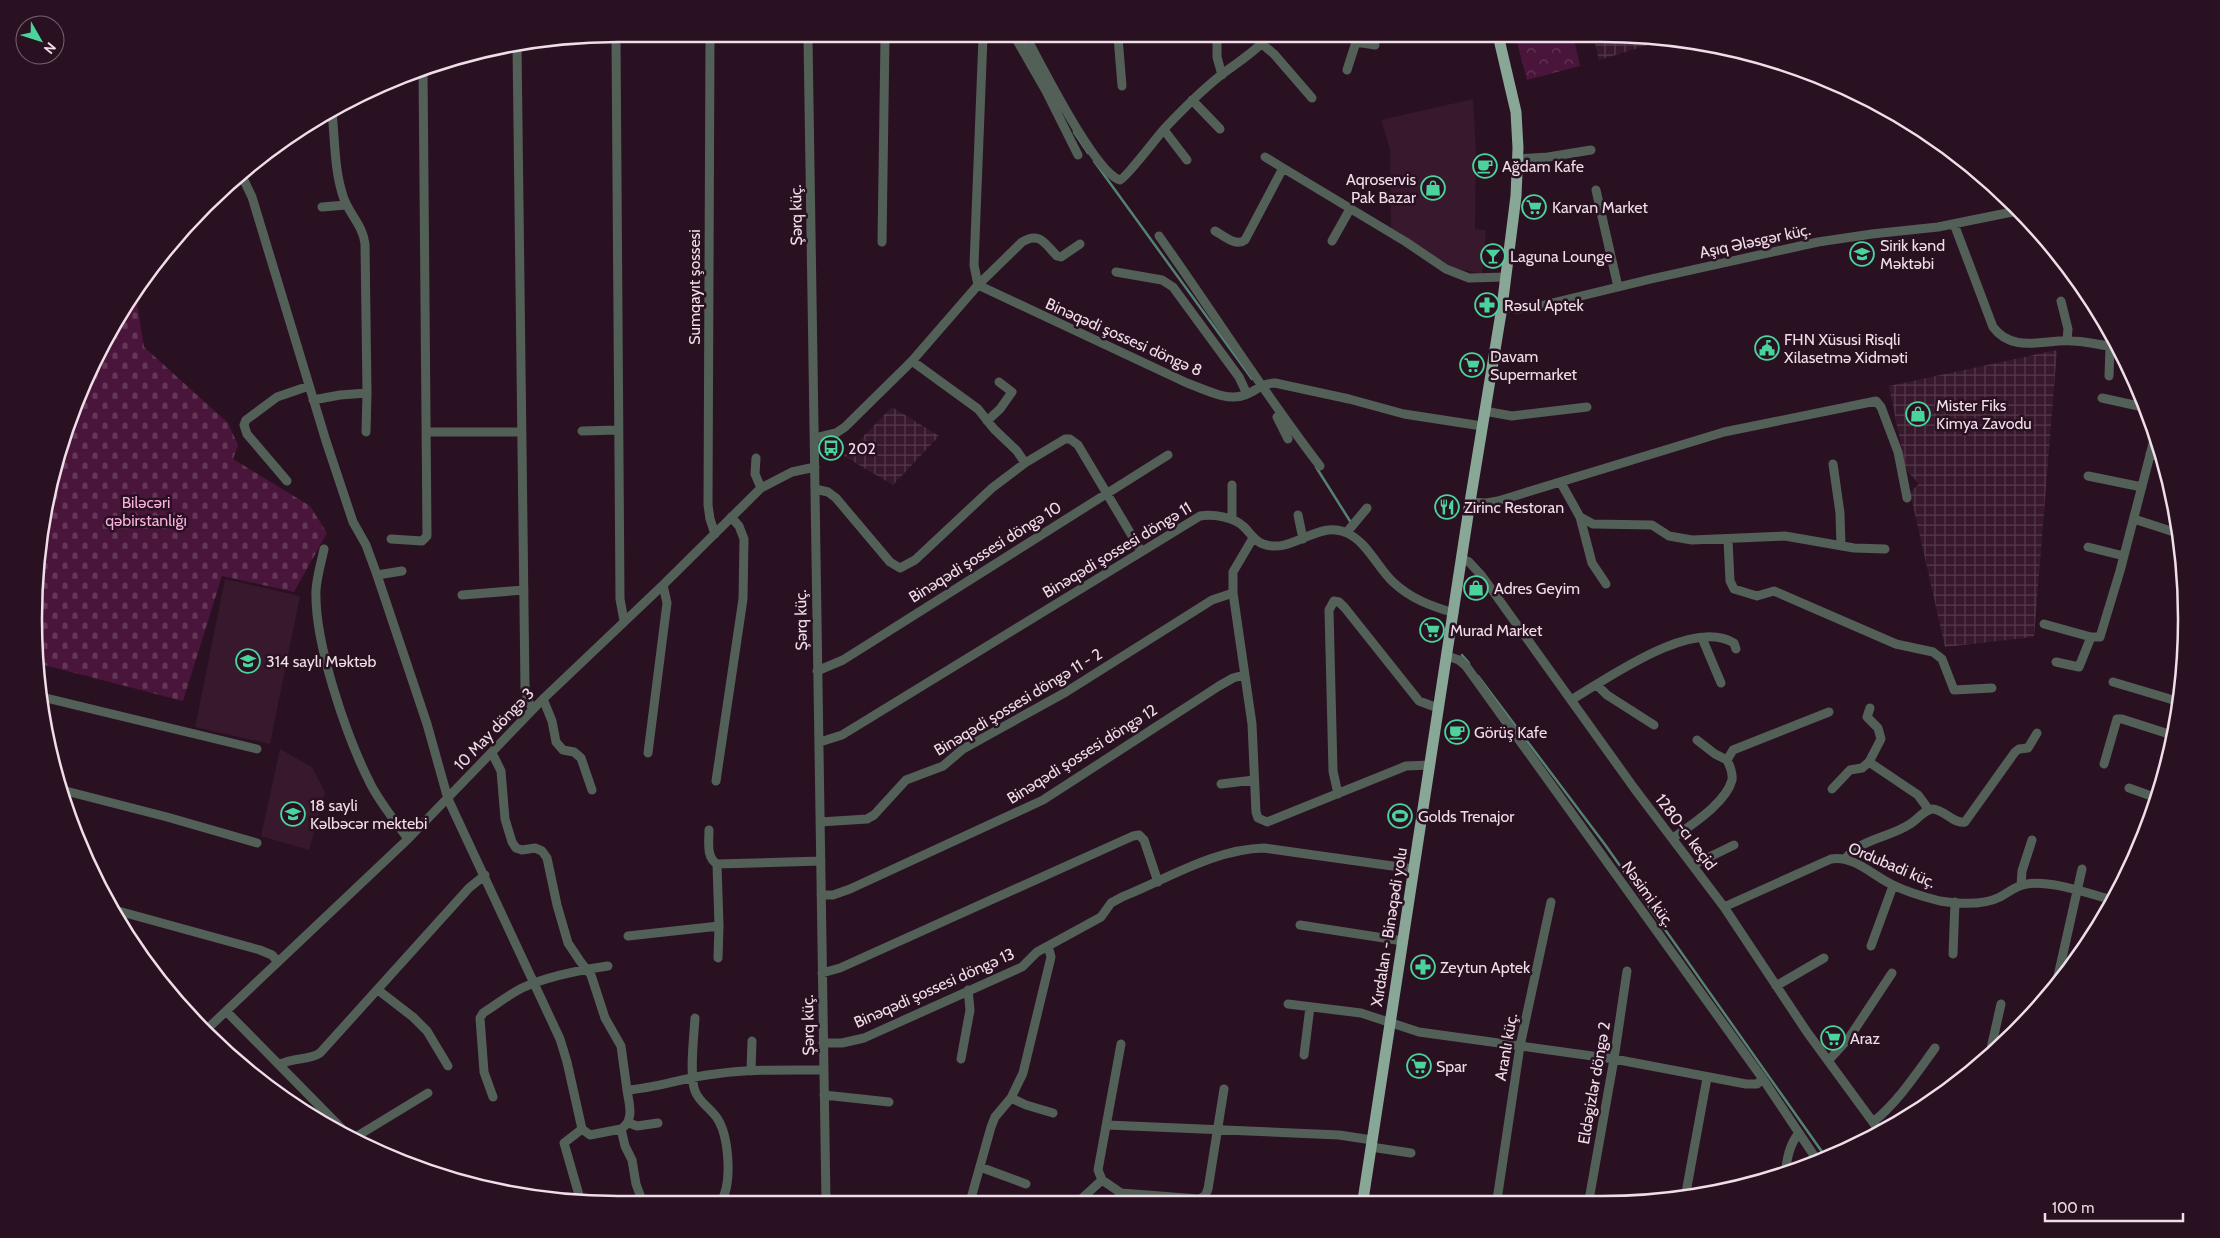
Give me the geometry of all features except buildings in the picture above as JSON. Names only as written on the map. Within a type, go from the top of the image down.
[{"type":"main road","name":"Xırdalan - Binəqədi yolu","points":[[1364,1196],[1484,411],[1502,308],[1516,196],[1518,159],[1514,100],[1500,42]]},
{"type":"street","points":[[616,42],[620,599],[624,621]]},
{"type":"street","name":"Sumqayıt şossesi","points":[[710,42],[708,506],[715,534]]},
{"type":"street","name":"Şərq küç.","points":[[808,42],[826,1196]]},
{"type":"street","points":[[882,242],[885,42]]},
{"type":"street","points":[[978,285],[974,265],[983,42]]},
{"type":"street","points":[[1019,42],[1078,155]]},
{"type":"street","points":[[1029,42],[1074,125],[1114,178],[1124,178],[1192,100],[1222,74],[1262,44],[1274,54],[1312,98]]},
{"type":"street","points":[[1118,42],[1122,86]]},
{"type":"street","points":[[1217,42],[1217,57],[1222,74]]},
{"type":"street","points":[[1347,70],[1356,42]]},
{"type":"street","points":[[1366,42],[1375,45]]},
{"type":"street","points":[[517,52],[526,688],[528,701],[533,709]]},
{"type":"street","points":[[391,539],[422,541],[427,536],[423,77]]},
{"type":"street","points":[[1192,100],[1220,129]]},
{"type":"street","points":[[333,119],[339,180],[346,205],[361,228],[366,244],[366,432]]},
{"type":"street","points":[[1164,130],[1187,160]]},
{"type":"street","points":[[1518,159],[1548,157],[1591,150]]},
{"type":"street","points":[[1265,157],[1452,272],[1469,278],[1506,277]]},
{"type":"street","points":[[1215,231],[1236,243],[1241,243],[1245,240],[1283,168]]},
{"type":"street","points":[[244,182],[252,197],[313,400],[354,522],[366,545],[377,575],[427,724],[448,799],[560,1039],[582,1129],[590,1135],[621,1129],[629,1122],[630,1114],[621,1046],[605,1018],[594,980],[568,943],[557,905],[547,858],[535,848],[522,850],[516,848],[512,842],[505,819],[501,771],[492,753]]},
{"type":"street","points":[[1596,190],[1618,287]]},
{"type":"street","points":[[322,207],[346,205]]},
{"type":"street","points":[[1332,241],[1350,209]]},
{"type":"street","name":"Aşıq Ələsgər küç.","points":[[1502,308],[1517,309],[1540,306],[1818,242],[1954,224],[2010,212]]},
{"type":"street","points":[[1954,224],[1993,327],[1998,333],[2004,337],[2029,344],[2067,340],[2108,346]]},
{"type":"street","points":[[1159,236],[1218,320],[1288,440]]},
{"type":"street","points":[[815,438],[836,433],[845,427],[912,361],[978,285],[1022,242],[1030,237],[1040,239],[1057,256],[1061,257],[1080,244]]},
{"type":"street","points":[[1116,272],[1162,280],[1173,287],[1239,377],[1247,394]]},
{"type":"street","name":"Binəqədi şossesi döngə 8","points":[[978,285],[1187,383],[1229,397],[1247,394],[1258,387],[1275,383],[1349,399],[1404,414],[1482,426]]},
{"type":"street","points":[[2060,301],[2068,329],[2067,340]]},
{"type":"street","points":[[2109,376],[2113,354]]},
{"type":"street","points":[[912,361],[978,409],[1025,463]]},
{"type":"street","points":[[987,421],[1000,409],[1012,392],[999,382]]},
{"type":"street","points":[[287,481],[247,434],[244,425],[246,420],[277,397],[309,386]]},
{"type":"street","points":[[1258,387],[1320,466]]},
{"type":"street","points":[[313,400],[367,393]]},
{"type":"street","points":[[2102,398],[2137,405]]},
{"type":"street","points":[[1470,502],[1486,503],[1498,501],[1724,432],[1876,401],[1881,407],[1898,452],[1907,498]]},
{"type":"street","points":[[1484,411],[1512,416],[1587,407]]},
{"type":"street","points":[[582,431],[618,430]]},
{"type":"street","points":[[426,432],[521,432]]},
{"type":"street","points":[[815,489],[828,492],[836,498],[890,562],[900,568],[915,560],[992,488],[1025,463],[1065,439],[1070,439],[1078,445],[1141,551]]},
{"type":"street","points":[[2044,624],[2091,637],[2100,637],[2124,556],[2151,449]]},
{"type":"street","name":"Binəqədi şossesi döngə 10","points":[[817,671],[843,660],[1168,456]]},
{"type":"street","points":[[756,458],[755,474],[762,488]]},
{"type":"street","points":[[1833,464],[1841,546]]},
{"type":"street","name":"10 May döngə 3","points":[[210,1026],[408,839],[543,699],[663,586],[762,488],[792,472],[815,467]]},
{"type":"street","points":[[2088,476],[2142,487]]},
{"type":"street","points":[[1561,483],[1580,517],[1592,563],[1606,584]]},
{"type":"street","points":[[1232,485],[1232,520],[1244,527],[1253,538],[1262,544],[1271,546],[1303,539],[1330,529],[1347,532],[1359,542],[1393,582],[1412,597],[1428,605],[1454,613]]},
{"type":"street","points":[[1347,532],[1367,508]]},
{"type":"street","points":[[1298,514],[1303,539]]},
{"type":"street","name":"Binəqədi şossesi döngə 11","points":[[820,742],[842,736],[1200,516],[1232,520]]},
{"type":"street","points":[[716,782],[743,599],[744,540],[739,526],[731,517]]},
{"type":"street","points":[[1580,517],[1593,524],[1652,525],[1669,536],[1692,540],[1728,540],[1786,536],[1841,546],[1885,550]]},
{"type":"street","points":[[2134,519],[2171,531]]},
{"type":"street","points":[[1253,538],[1233,572],[1233,593],[1252,724],[1256,812],[1258,818],[1267,822],[1406,766],[1430,765]]},
{"type":"street","points":[[1728,540],[1730,581],[1734,589],[1757,596],[1774,592],[1896,644],[1933,652],[1942,659],[1954,690],[1992,688]]},
{"type":"street","points":[[2088,547],[2124,556]]},
{"type":"street","points":[[324,549],[316,593],[327,666],[360,761],[372,787],[408,839]]},
{"type":"street","name":"1280-cı keçid","points":[[1462,559],[1478,572],[1634,788],[1724,907],[1828,1062],[1876,1125]]},
{"type":"street","points":[[377,575],[402,571]]},
{"type":"street","points":[[648,753],[667,603],[663,586]]},
{"type":"street","points":[[462,595],[524,590]]},
{"type":"street","name":"Binəqədi şossesi döngə 11 - 2","points":[[820,822],[867,819],[874,815],[906,780],[943,766],[963,750],[1066,692],[1212,600],[1233,593]]},
{"type":"street","points":[[1338,794],[1333,771],[1329,610],[1334,601],[1339,602],[1345,608],[1419,701],[1438,708]]},
{"type":"street","points":[[2056,662],[2079,667],[2091,637]]},
{"type":"street","points":[[1571,700],[1663,647],[1702,638],[1729,640],[1734,643],[1736,649]]},
{"type":"street","points":[[1702,638],[1721,683]]},
{"type":"street","name":"Nəsimi küç.","points":[[1447,656],[1459,660],[1466,666],[1763,1079],[1814,1155]]},
{"type":"street","name":"Binəqədi şossesi döngə 12","points":[[821,895],[833,895],[850,889],[1044,800],[1219,686],[1233,678],[1244,675]]},
{"type":"street","points":[[2113,682],[2172,700]]},
{"type":"street","points":[[1597,685],[1607,695],[1654,725]]},
{"type":"street","points":[[48,698],[256,749]]},
{"type":"street","points":[[543,699],[552,721],[556,742],[563,750],[574,752],[581,758],[592,790]]},
{"type":"street","points":[[1832,789],[1850,770],[1862,768],[1869,762],[1881,739],[1878,728],[1867,717],[1870,708]]},
{"type":"street","points":[[1727,760],[1733,750],[1829,712]]},
{"type":"street","points":[[2104,764],[2117,719],[2166,733]]},
{"type":"street","points":[[1845,859],[1858,846],[1900,830],[1929,810],[1937,810],[1961,822],[1965,822],[2015,752],[2019,749],[2028,748],[2037,733]]},
{"type":"street","points":[[1673,838],[1708,813],[1729,785],[1732,774],[1727,760],[1715,754],[1697,740]]},
{"type":"street","points":[[1869,762],[1918,795],[1929,810]]},
{"type":"street","points":[[1221,784],[1254,780]]},
{"type":"street","points":[[2129,788],[2150,795]]},
{"type":"street","points":[[69,792],[257,843]]},
{"type":"street","points":[[709,830],[711,860],[716,864],[820,861]]},
{"type":"street","points":[[822,973],[840,968],[1133,836],[1139,835],[1144,840],[1158,882]]},
{"type":"street","points":[[2021,885],[2022,871],[2032,840]]},
{"type":"street","points":[[1693,865],[1734,845]]},
{"type":"street","name":"Binəqədi şossesi döngə 13","points":[[823,1044],[842,1044],[864,1038],[1022,966],[1037,952],[1101,917],[1110,904],[1122,896],[1218,856],[1247,849],[1264,848],[1414,869]]},
{"type":"street","name":"Ordubadi küç.","points":[[1724,907],[1831,859],[1845,859],[1893,886],[1928,898],[1955,902],[1974,904],[1988,902],[2021,885],[2036,884],[2105,898]]},
{"type":"street","points":[[716,864],[719,926],[718,958]]},
{"type":"street","points":[[2060,967],[2082,869]]},
{"type":"street","points":[[279,1065],[291,1059],[315,1056],[320,1053],[469,888],[485,875]]},
{"type":"street","points":[[1871,946],[1893,886]]},
{"type":"street","name":"Aranlı küç.","points":[[1498,1196],[1520,1046],[1551,902]]},
{"type":"street","points":[[1953,954],[1955,902]]},
{"type":"street","points":[[123,912],[260,950],[272,955],[278,962]]},
{"type":"street","points":[[1300,925],[1403,941]]},
{"type":"street","points":[[628,936],[719,926]]},
{"type":"street","points":[[972,1196],[993,1122],[1010,1098],[1023,1073],[1051,957],[1048,946]]},
{"type":"street","points":[[1776,986],[1824,958]]},
{"type":"street","points":[[493,1096],[484,1072],[480,1018],[483,1013],[507,997],[535,983],[587,969],[608,966]]},
{"type":"street","name":"Eldəgizlər döngə 2","points":[[1590,1196],[1614,1059],[1627,971]]},
{"type":"street","points":[[1828,1062],[1849,1038],[1892,973]]},
{"type":"street","points":[[378,990],[413,1017],[427,1031],[448,1066]]},
{"type":"street","points":[[961,1059],[970,1010],[968,990]]},
{"type":"street","points":[[1288,1004],[1361,1013],[1419,1032],[1614,1059],[1707,1078],[1746,1084],[1756,1084],[1763,1079]]},
{"type":"street","points":[[1993,1042],[2001,1004]]},
{"type":"street","points":[[1304,1054],[1310,1007]]},
{"type":"street","points":[[226,1012],[332,1118]]},
{"type":"street","points":[[695,1018],[693,1078],[695,1090],[704,1105],[716,1117],[726,1144],[728,1160],[724,1196]]},
{"type":"street","points":[[751,1071],[752,1041]]},
{"type":"street","points":[[1121,1044],[1098,1170],[1102,1180],[1121,1193],[1160,1196]]},
{"type":"street","points":[[1877,1124],[1935,1048]]},
{"type":"street","points":[[627,1090],[714,1074],[751,1071],[824,1070]]},
{"type":"street","points":[[1687,1189],[1707,1078]]},
{"type":"street","points":[[1205,1196],[1208,1189],[1224,1089]]},
{"type":"street","points":[[360,1134],[428,1093]]},
{"type":"street","points":[[824,1095],[889,1102]]},
{"type":"street","points":[[1010,1098],[1026,1105],[1053,1112]]},
{"type":"street","points":[[629,1122],[637,1126],[658,1123]]},
{"type":"street","points":[[1107,1125],[1340,1135],[1411,1153]]},
{"type":"street","points":[[578,1194],[564,1143],[582,1129]]},
{"type":"street","points":[[621,1129],[625,1146],[632,1160],[636,1184],[640,1196]]},
{"type":"street","points":[[1786,1165],[1793,1140],[1799,1133]]},
{"type":"street","points":[[980,1167],[1026,1184]]},
{"type":"street","points":[[1084,1196],[1102,1180]]},
{"type":"shaded area","points":[[1595,42],[1649,45],[1599,60]]},
{"type":"shaded area","name":"Aqroservis Pak Bazar","points":[[1473,99],[1476,149],[1475,229],[1486,230],[1482,274],[1451,267],[1391,228],[1390,149],[1381,120]]},
{"type":"shaded area","name":"Mister Fiks Kimya Zavodu","points":[[2057,350],[2034,637],[1945,647],[1910,492],[1919,484],[1906,470],[1889,386]]},
{"type":"shaded area","points":[[892,407],[939,436],[893,485],[844,456]]},
{"type":"shaded area","name":"314 saylı Məktəb","points":[[225,579],[300,596],[270,744],[195,727]]},
{"type":"shaded area","name":"18 sayli Kəlbəcər mektebi","points":[[280,749],[312,767],[325,792],[309,850],[261,836]]},
{"type":"green space","points":[[1517,42],[1575,42],[1580,66],[1527,80]]},
{"type":"green space","name":"Biləcəri qəbirstanlığı","points":[[137,304],[144,347],[228,423],[238,445],[233,459],[310,506],[327,533],[294,592],[222,576],[183,701],[45,665],[42,619],[47,544],[62,470],[86,398],[102,364]]},
{"type":"waterway","points":[[1024,42],[1036,64]]},
{"type":"waterway","points":[[1074,132],[1088,153]]},
{"type":"waterway","points":[[1094,161],[1252,379]]},
{"type":"waterway","points":[[1316,467],[1350,521]]},
{"type":"waterway","points":[[1462,655],[1469,663]]},
{"type":"waterway","points":[[1478,676],[1606,846],[1822,1152]]},
{"type":"place","name":"Ağdam Kafe","points":[[1485,166]]},
{"type":"place","name":"Aqroservis Pak Bazar","points":[[1433,188]]},
{"type":"place","name":"Karvan Market","points":[[1534,207]]},
{"type":"place","name":"Sirik kənd Məktəbi","points":[[1862,254]]},
{"type":"place","name":"Laguna Lounge","points":[[1493,256]]},
{"type":"place","name":"Rəsul Aptek","points":[[1487,305]]},
{"type":"place","name":"FHN Xüsusi Risqli Xilasetmə Xidməti","points":[[1767,348]]},
{"type":"place","name":"Davam Supermarket","points":[[1472,365]]},
{"type":"place","name":"Mister Fiks Kimya Zavodu","points":[[1918,414]]},
{"type":"place","name":"202","points":[[831,448]]},
{"type":"place","name":"Zirinc Restoran","points":[[1447,507]]},
{"type":"place","name":"Adres Geyim","points":[[1476,588]]},
{"type":"place","name":"Murad Market","points":[[1432,630]]},
{"type":"place","name":"314 saylı Məktəb","points":[[248,661]]},
{"type":"place","name":"Görüş Kafe","points":[[1457,732]]},
{"type":"place","name":"18 sayli Kəlbəcər mektebi","points":[[293,814]]},
{"type":"place","name":"Golds Trenajor","points":[[1400,816]]},
{"type":"place","name":"Zeytun Aptek","points":[[1423,967]]},
{"type":"place","name":"Araz","points":[[1833,1038]]},
{"type":"place","name":"Spar","points":[[1419,1066]]}]
